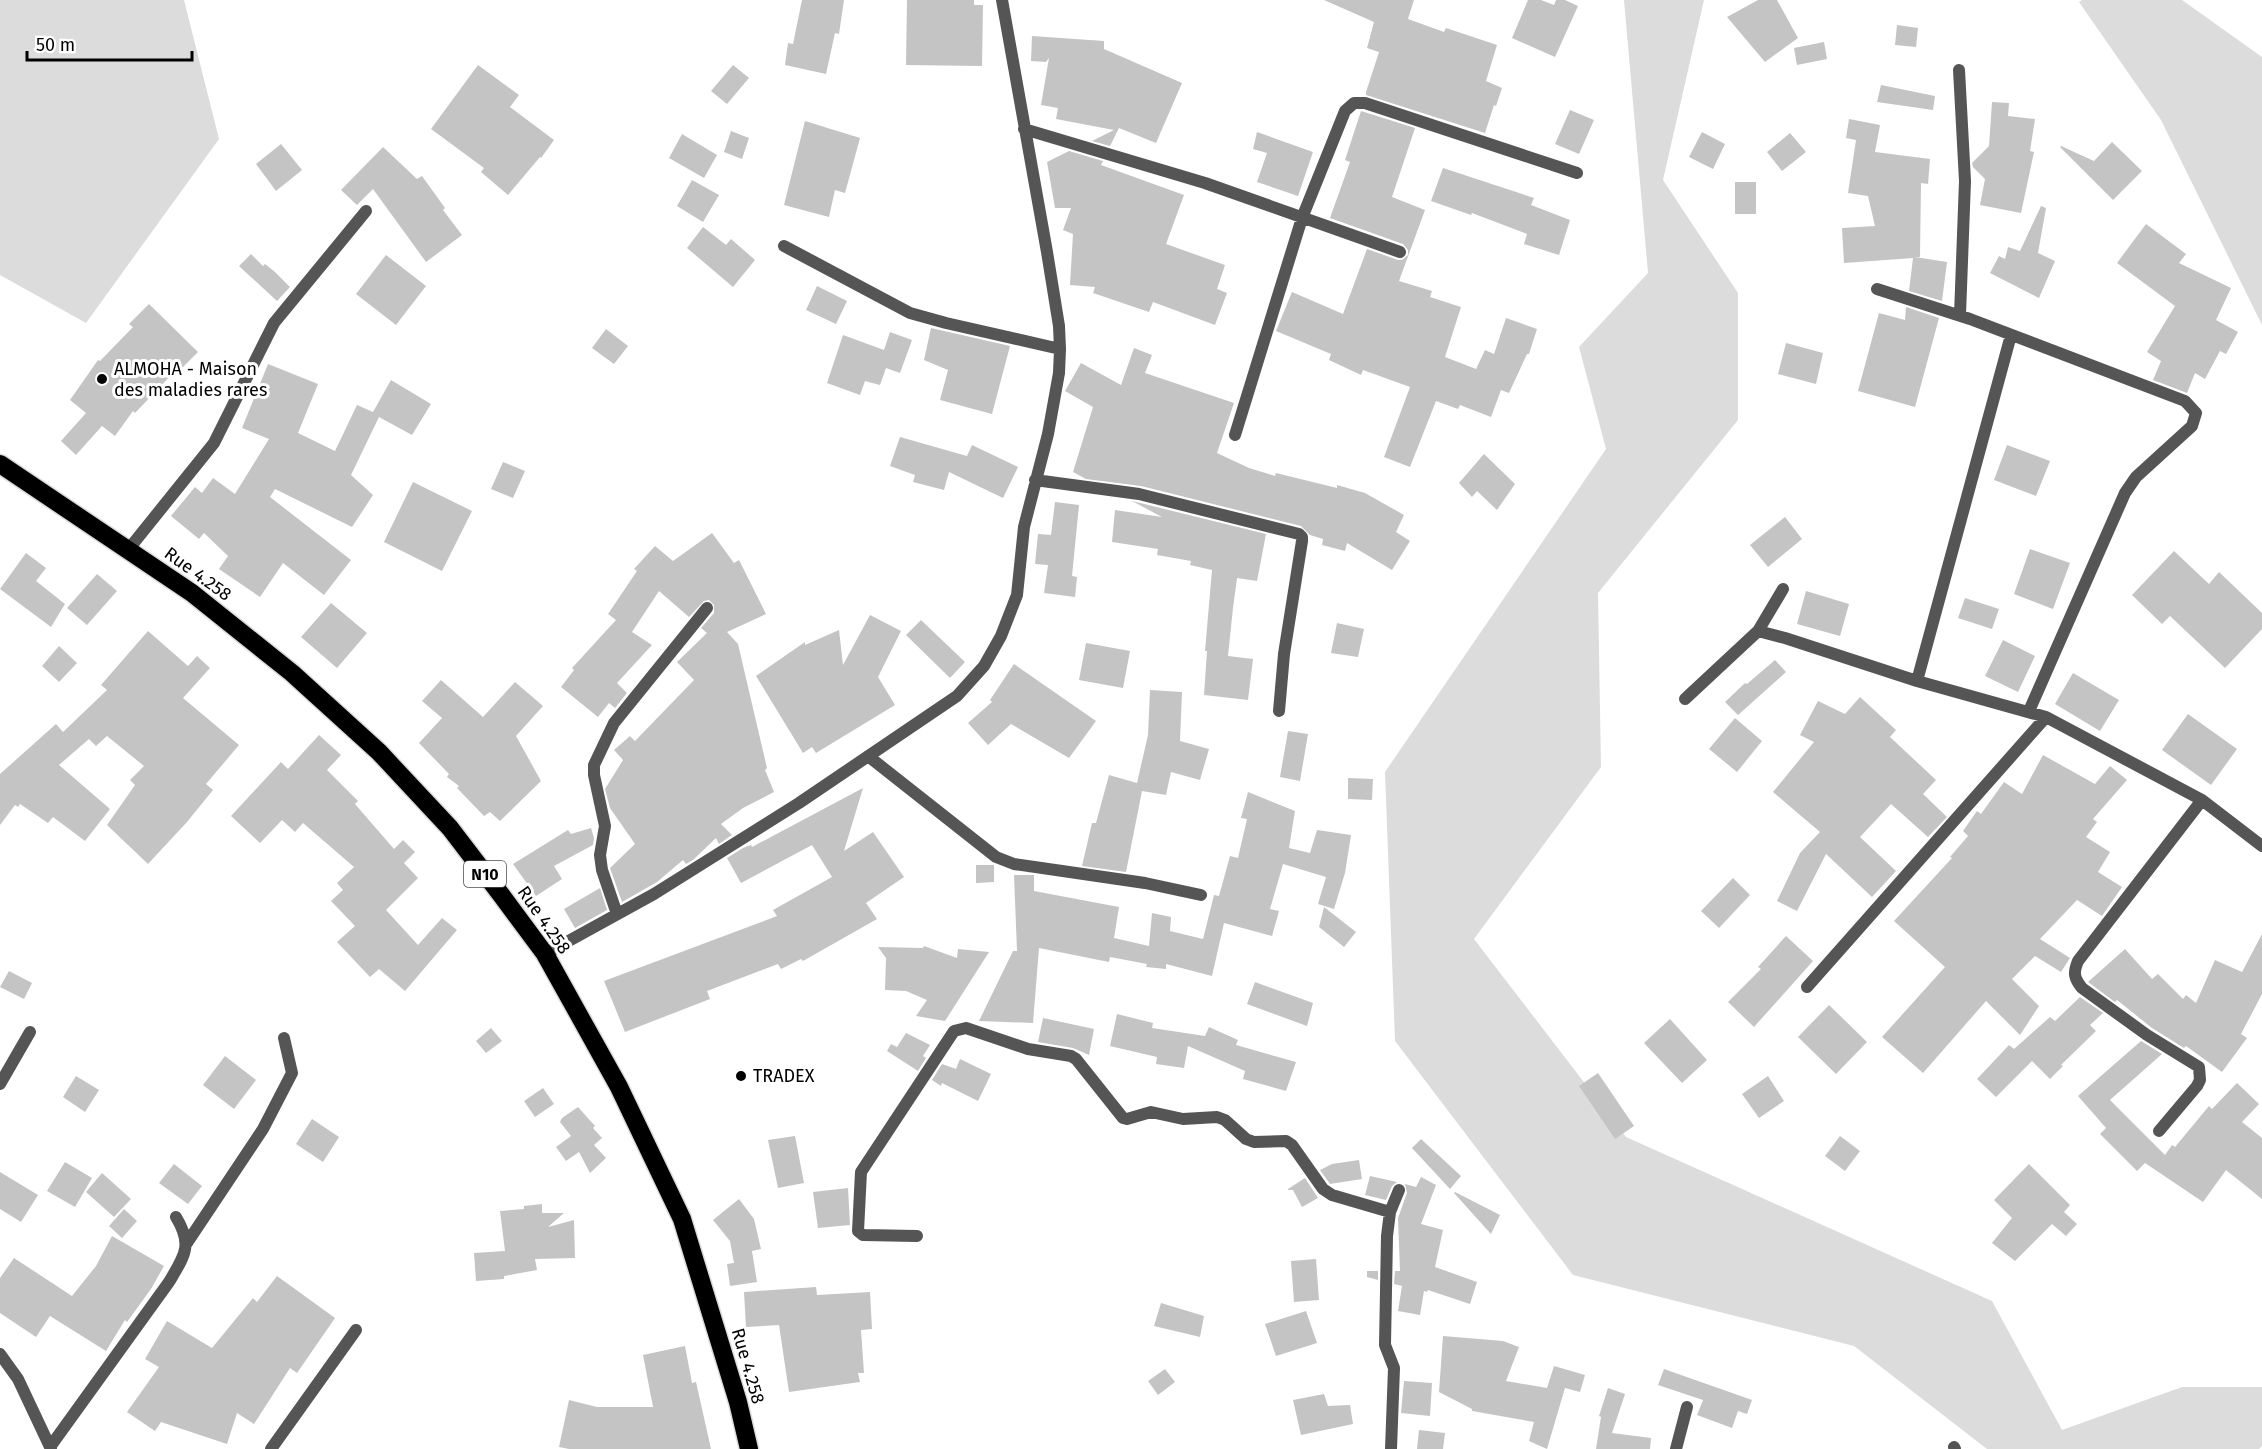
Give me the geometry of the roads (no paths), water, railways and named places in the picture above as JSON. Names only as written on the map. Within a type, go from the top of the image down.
[{"type":"highway","name":"Rue 4.258","points":[[0,464],[192,593],[292,673],[379,752],[450,828],[545,954],[619,1087],[682,1219],[738,1402],[749,1449]]},
{"type":"street","points":[[545,954],[654,894],[799,803],[957,696],[984,666],[1001,636],[1017,594],[1024,527],[1048,434],[1059,373],[1060,349],[1059,326],[1047,252],[1002,0]]},
{"type":"street","points":[[1959,70],[1965,181],[1960,315]]},
{"type":"street","points":[[1235,435],[1302,218],[1345,111],[1354,103],[1365,103],[1577,173]]},
{"type":"street","points":[[1024,129],[1205,183],[1400,252]]},
{"type":"street","points":[[128,550],[214,443],[274,323],[366,211]]},
{"type":"street","points":[[784,246],[910,313],[1060,349]]},
{"type":"street","points":[[1877,289],[1960,315],[2185,401],[2196,413],[2192,426],[2136,477],[2125,493],[2029,711]]},
{"type":"street","points":[[1917,681],[2011,335]]},
{"type":"street","points":[[1035,480],[1139,494],[1299,534],[1302,541],[1284,654],[1279,711]]},
{"type":"street","points":[[1686,699],[1758,631],[1783,589]]},
{"type":"street","points":[[617,914],[602,870],[600,855],[605,826],[594,765],[614,723],[707,608]]},
{"type":"street","points":[[1758,631],[1917,681],[2046,717],[2202,800],[2262,846]]},
{"type":"street","points":[[1807,987],[2046,717]]},
{"type":"street","points":[[868,756],[996,857],[1014,864],[1145,883],[1201,895]]},
{"type":"street","points":[[2159,1131],[2197,1086],[2200,1080],[2199,1067],[2147,1035],[2082,988],[2076,980],[2074,970],[2078,961],[2202,800]]},
{"type":"street","points":[[917,1236],[863,1235],[858,1231],[861,1172],[954,1031],[966,1028],[1028,1049],[1071,1056],[1076,1059],[1122,1118],[1127,1119],[1151,1112],[1182,1119],[1217,1117],[1225,1120],[1246,1139],[1254,1142],[1286,1141],[1292,1145],[1323,1189],[1332,1195],[1390,1212]]},
{"type":"street","points":[[0,1084],[30,1032]]},
{"type":"street","points":[[0,1354],[18,1379],[51,1448],[169,1282],[181,1263],[187,1243],[262,1129],[292,1073],[284,1038]]},
{"type":"street","points":[[1391,1449],[1394,1368],[1385,1345],[1387,1236],[1390,1212],[1399,1190]]},
{"type":"street","points":[[176,1217],[185,1232],[187,1243]]},
{"type":"street","points":[[271,1449],[356,1330]]},
{"type":"street","points":[[1676,1449],[1687,1407]]},
{"type":"place","name":"ALMOHA - Maison des maladies rares","points":[[102,379]]},
{"type":"place","name":"TRADEX","points":[[741,1076]]}]
